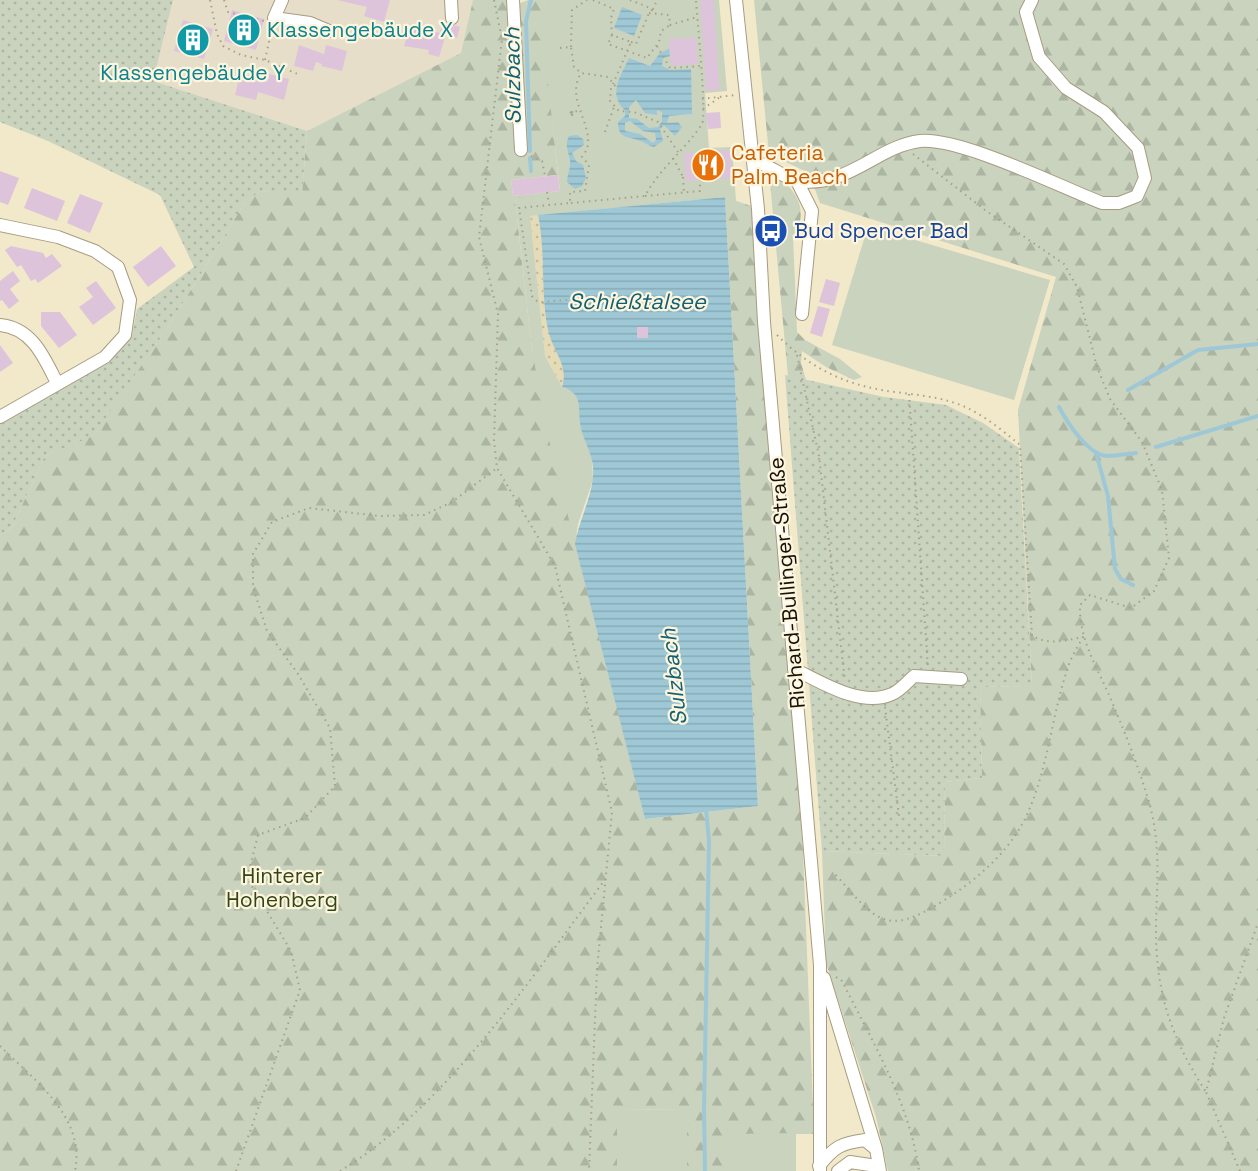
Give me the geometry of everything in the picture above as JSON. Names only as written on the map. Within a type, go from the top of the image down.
[{"type":"street","points":[[282,0],[274,18],[310,23],[329,31]]},
{"type":"street","points":[[451,0],[452,18]]},
{"type":"street","points":[[513,0],[521,150]]},
{"type":"street","name":"Richard-Bullinger-Straße","points":[[736,0],[758,209],[764,322],[820,965],[820,1169]]},
{"type":"street","points":[[753,161],[765,164],[797,181],[824,181],[853,171],[920,141],[952,145],[1102,203],[1119,203],[1137,196],[1145,178],[1138,148],[1104,112],[1066,88],[1039,57],[1026,12],[1032,0]]},
{"type":"street","points":[[797,181],[812,211],[802,314]]},
{"type":"street","points":[[0,225],[58,237],[95,251],[118,267],[130,300],[125,335],[105,357],[0,417]]},
{"type":"street","points":[[0,325],[24,332],[36,345],[57,383]]},
{"type":"street","points":[[794,669],[846,693],[868,697],[891,694],[914,676],[962,679]]},
{"type":"street","points":[[820,965],[876,1149],[879,1171]]},
{"type":"street","name":"Richard-Bullinger-Straße","points":[[820,1169],[832,1150],[848,1143],[865,1140],[876,1149]]},
{"type":"street","points":[[838,1171],[850,1162],[870,1165],[879,1171]]},
{"type":"path","points":[[210,0],[216,34],[223,46],[241,55],[265,60],[300,75]]},
{"type":"path","points":[[224,0],[228,12],[264,21],[274,18],[265,60]]},
{"type":"path","points":[[494,0],[502,39],[479,237],[498,314],[494,441],[497,468],[555,566],[612,812],[608,877],[597,969],[589,1171]]},
{"type":"path","points":[[587,0],[572,10],[571,47],[574,67],[581,73],[608,77],[616,87]]},
{"type":"path","points":[[593,0],[614,9],[611,18],[612,35],[608,44],[647,58],[657,46],[661,31],[670,25],[697,17]]},
{"type":"path","points":[[608,6],[611,0]]},
{"type":"path","points":[[630,0],[653,9]]},
{"type":"path","points":[[612,35],[636,44],[657,0]]},
{"type":"path","points":[[645,196],[663,167],[678,153],[704,121],[696,0]]},
{"type":"path","points":[[649,13],[669,15],[670,25]]},
{"type":"path","points":[[604,132],[614,107],[610,94],[613,84],[631,42]]},
{"type":"path","points":[[657,46],[670,68],[700,66]]},
{"type":"path","points":[[560,48],[571,47]]},
{"type":"path","points":[[570,203],[570,192],[585,191],[588,187],[589,165],[582,157],[587,149],[586,132],[579,111],[576,82],[581,73]]},
{"type":"path","points":[[702,99],[747,94]]},
{"type":"path","points":[[703,109],[720,97]]},
{"type":"path","points":[[614,107],[622,112],[631,112],[658,122],[678,153]]},
{"type":"path","points":[[572,114],[571,116],[572,112],[575,114],[573,117],[570,116],[571,112],[579,111]]},
{"type":"path","points":[[903,147],[985,210],[1064,264],[1077,287],[1097,367],[1110,399],[1142,442],[1162,490],[1169,558],[1154,591],[1131,608],[1090,595],[1080,605],[1083,637],[1129,743],[1149,804],[1160,859],[1156,927],[1160,981],[1175,1038],[1182,1055],[1206,1092],[1240,1171]]},
{"type":"path","points":[[521,150],[542,161],[545,176]]},
{"type":"path","points":[[673,158],[684,177],[684,192]]},
{"type":"path","points":[[591,298],[542,302],[532,296],[519,208],[700,190],[700,180]]},
{"type":"path","points":[[547,192],[549,205]]},
{"type":"path","points":[[764,322],[797,355],[821,371],[854,385],[937,398],[964,406],[997,426],[1020,446],[1032,636],[1042,641],[1060,642],[1083,637]]},
{"type":"path","points":[[797,355],[819,456],[846,693]]},
{"type":"path","points":[[909,394],[929,677]]},
{"type":"path","points":[[236,1171],[300,990],[291,951],[247,878],[258,835],[305,818],[335,786],[330,728],[298,674],[267,632],[253,587],[252,554],[272,522],[309,508],[380,516],[424,515],[452,502],[497,468]]},
{"type":"path","points":[[835,874],[861,903],[881,918],[899,922],[916,918],[963,889],[1007,848],[1029,812],[1040,778],[1067,668],[1083,637]]},
{"type":"path","points":[[883,695],[899,816]]},
{"type":"path","points":[[340,1171],[359,1160],[438,1091],[517,996],[608,877]]},
{"type":"path","points":[[1206,1092],[1224,1018],[1258,923]]},
{"type":"path","points":[[820,965],[842,981],[885,1066],[915,1147],[919,1171]]},
{"type":"path","points":[[0,1046],[62,1109],[74,1133],[77,1161],[75,1171]]},
{"type":"shaded area","points":[[173,0],[473,0],[462,53],[307,131],[153,81]]},
{"type":"green space","points":[[0,0],[173,0],[153,81],[307,131],[302,195],[260,191],[244,204],[168,327],[93,437],[45,456],[12,527],[0,536],[0,424],[56,389],[110,362],[132,335],[137,309],[194,267],[160,195],[48,141],[0,122]]},
{"type":"green space","name":"Hinterer Hohenberg","points":[[473,0],[510,0],[513,6],[528,0],[545,0],[542,18],[558,175],[511,180],[513,196],[560,191],[515,199],[532,350],[645,819],[758,806],[725,197],[754,207],[803,851],[814,1134],[724,1134],[723,1171],[687,1171],[687,1109],[618,1110],[617,1171],[0,1171],[0,536],[12,527],[45,456],[93,436],[168,327],[244,204],[260,191],[302,194],[307,131],[461,53]]},
{"type":"green space","points":[[545,0],[719,0],[727,91],[705,93],[709,148],[732,147],[736,201],[725,197],[530,216],[545,356],[562,387],[576,393],[580,402],[583,434],[592,456],[593,480],[578,524],[575,544],[548,436],[532,350],[515,198],[560,191],[541,18]]},
{"type":"green space","points":[[754,0],[1258,0],[1258,1171],[888,1171],[876,1117],[826,963],[822,851],[944,856],[945,782],[982,778],[980,687],[1032,686],[1018,410],[1056,277],[820,203],[809,173],[769,154]]},
{"type":"green space","points":[[775,176],[795,194],[801,210],[798,227],[793,236],[797,332],[805,340],[840,359],[862,377],[854,380],[826,367],[802,351],[801,363],[806,380],[788,376],[770,182]]},
{"type":"green space","points":[[868,226],[1050,280],[1014,400],[832,345]]},
{"type":"green space","points":[[785,375],[884,397],[946,405],[983,423],[1019,448],[1032,686],[980,687],[982,778],[945,782],[944,856],[822,851]]},
{"type":"green space","points":[[687,1109],[687,1171],[617,1171],[617,1110]]},
{"type":"green space","points":[[796,1133],[796,1171],[723,1171],[723,1134]]},
{"type":"sand","points":[[538,215],[546,316],[550,338],[562,365],[564,379],[562,387],[545,356],[530,216]]},
{"type":"water","points":[[622,7],[642,15],[634,36],[614,28]]},
{"type":"water","points":[[669,49],[670,56],[663,58],[662,66],[670,70],[691,69],[692,114],[669,116],[667,123],[678,122],[682,127],[675,136],[664,125],[660,129],[663,141],[654,147],[622,135],[618,122],[625,116],[625,110],[617,98],[616,91],[619,78],[629,58],[650,66],[660,53]],"holes":[[[636,100],[645,113],[657,115],[657,110],[662,112],[662,121],[658,127],[649,128],[637,119],[629,118],[629,107]],[[630,121],[643,131],[655,133],[656,140],[653,143],[640,134],[625,131],[625,123]]]},
{"type":"water","points":[[577,135],[583,139],[584,145],[572,153],[576,161],[583,165],[586,178],[582,186],[575,189],[567,182],[570,164],[567,143],[569,136]]},
{"type":"water","name":"Schießtalsee","points":[[725,197],[758,806],[645,819],[575,544],[592,486],[593,467],[581,429],[578,401],[573,393],[562,387],[564,379],[562,365],[548,330],[538,215]]},
{"type":"building","points":[[337,0],[390,0],[384,22],[364,16],[367,7]]},
{"type":"building","points":[[700,0],[714,0],[719,90],[706,91]]},
{"type":"building","name":"Klassengebäude X","points":[[232,10],[264,19],[256,50],[224,41]]},
{"type":"building","name":"Klassengebäude Y","points":[[183,20],[213,29],[204,59],[174,51]]},
{"type":"building","points":[[443,22],[460,27],[457,38],[446,34],[439,57],[428,54],[429,50],[404,46],[411,24],[424,28],[422,32],[431,34],[432,31],[440,33]]},
{"type":"building","points":[[696,37],[698,64],[671,66],[669,39]]},
{"type":"building","points":[[299,45],[324,54],[326,45],[347,51],[342,71],[321,66],[322,64],[316,62],[313,71],[294,66]]},
{"type":"building","points":[[240,74],[267,82],[269,74],[289,79],[284,100],[258,92],[256,100],[235,95]]},
{"type":"building","points":[[720,112],[721,128],[708,129],[706,113]]},
{"type":"building","name":"Cafeteria Palm Beach","points":[[730,150],[732,178],[686,181],[684,153]]},
{"type":"building","points":[[0,171],[19,178],[8,205],[0,202]]},
{"type":"building","points":[[558,175],[560,191],[513,196],[511,180]]},
{"type":"building","points":[[32,188],[65,201],[57,221],[24,208]]},
{"type":"building","points":[[80,194],[103,203],[90,233],[67,223]]},
{"type":"building","points":[[11,246],[43,253],[46,258],[52,254],[62,266],[38,283],[35,279],[31,281],[21,265],[17,267],[5,250]]},
{"type":"building","points":[[161,246],[176,266],[148,287],[133,267]]},
{"type":"building","points":[[13,271],[20,281],[10,289],[19,301],[9,309],[2,300],[0,301],[0,281]]},
{"type":"building","points":[[826,279],[840,283],[834,306],[819,302]]},
{"type":"building","points":[[96,281],[116,308],[93,325],[79,307],[93,297],[86,288]]},
{"type":"building","points":[[818,306],[830,309],[822,337],[810,333]]},
{"type":"building","points":[[41,312],[60,312],[77,335],[59,348],[41,326]]},
{"type":"building","points":[[637,327],[648,327],[648,338],[637,338]]},
{"type":"building","points":[[0,345],[13,363],[0,372]]},
{"type":"waterway","name":"Sulzbach","points":[[530,151],[526,21],[531,0]]},
{"type":"waterway","name":"Sulzbach","points":[[530,158],[531,171]]},
{"type":"waterway","points":[[1128,390],[1198,350],[1258,344]]},
{"type":"waterway","points":[[1059,407],[1079,437],[1093,450],[1107,456],[1136,453]]},
{"type":"waterway","points":[[1156,447],[1258,416]]},
{"type":"waterway","points":[[1096,453],[1108,496],[1115,569],[1121,579],[1133,585]]},
{"type":"waterway","name":"Sulzbach","points":[[705,1171],[709,841],[706,809]]},
{"type":"place","name":"Klassengebäude X","points":[[244,30]]},
{"type":"place","name":"Klassengebäude Y","points":[[193,40]]},
{"type":"place","name":"Cafeteria Palm Beach","points":[[708,165]]},
{"type":"place","name":"Bud Spencer Bad","points":[[771,231]]}]
